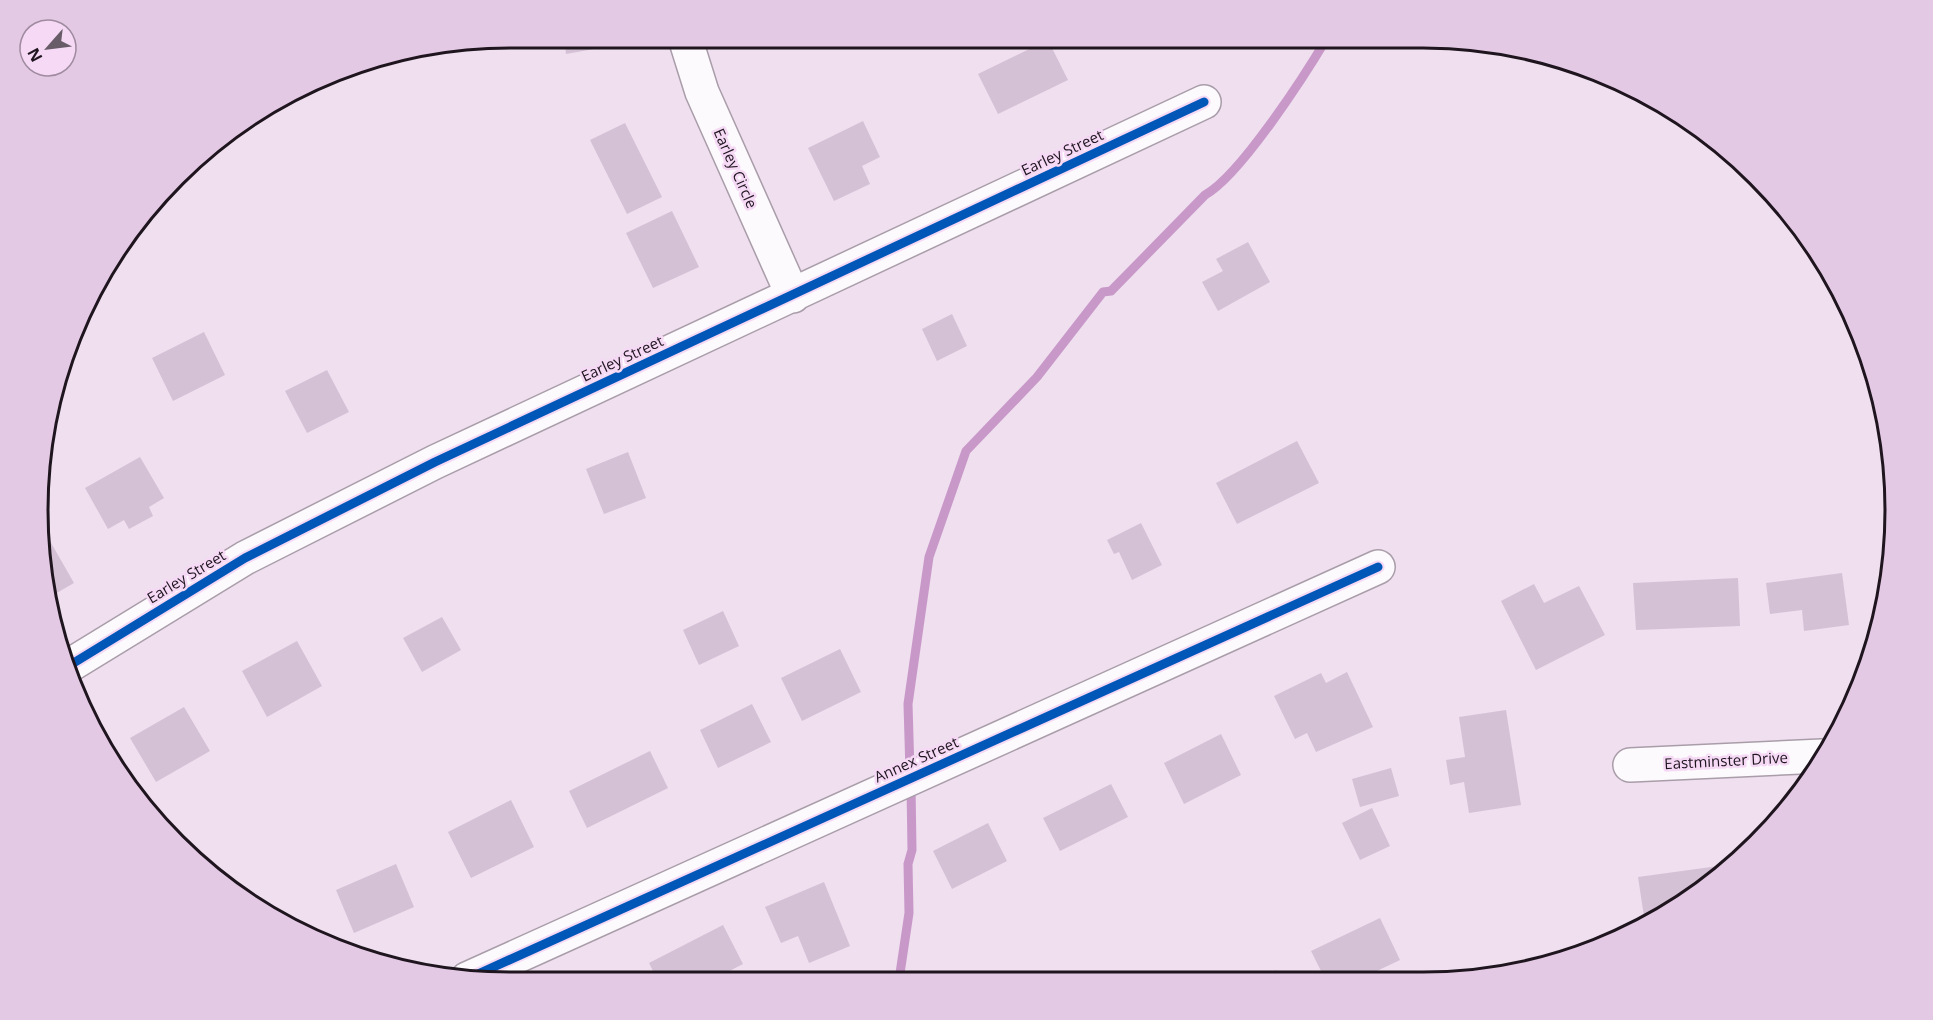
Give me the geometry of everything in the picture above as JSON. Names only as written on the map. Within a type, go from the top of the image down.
[{"type":"street","name":"Earley Circle","points":[[688,48],[702,92],[793,296]]},
{"type":"street","name":"Earley Street","points":[[74,663],[245,558],[435,462],[1204,102]]},
{"type":"street","name":"Annex Street","points":[[486,971],[1378,567]]},
{"type":"street","name":"Eastminster Drive","points":[[1630,765],[1814,756]]},
{"type":"building","points":[[565,48],[599,48],[566,54]]},
{"type":"building","points":[[1032,48],[1052,48],[1068,80],[998,114],[978,74]]},
{"type":"building","points":[[863,121],[880,157],[862,166],[870,184],[834,201],[808,148]]},
{"type":"building","points":[[625,123],[662,197],[627,214],[590,140]]},
{"type":"building","points":[[672,211],[699,267],[653,288],[626,233]]},
{"type":"building","points":[[1248,242],[1270,282],[1218,311],[1202,282],[1223,271],[1216,259]]},
{"type":"building","points":[[952,314],[967,346],[937,361],[922,329]]},
{"type":"building","points":[[204,332],[225,375],[173,401],[152,358]]},
{"type":"building","points":[[327,370],[349,412],[307,433],[285,391]]},
{"type":"building","points":[[1297,441],[1319,483],[1237,524],[1216,483]]},
{"type":"building","points":[[628,452],[646,498],[604,514],[586,469]]},
{"type":"building","points":[[140,457],[164,498],[149,507],[153,516],[129,529],[124,520],[108,529],[85,488]]},
{"type":"building","points":[[1141,523],[1162,565],[1132,580],[1119,552],[1114,554],[1107,540]]},
{"type":"building","points":[[49,542],[74,583],[56,593],[52,570]]},
{"type":"building","points":[[1842,573],[1849,625],[1804,631],[1802,610],[1770,614],[1766,583]]},
{"type":"building","points":[[1738,578],[1740,626],[1636,630],[1633,583]]},
{"type":"building","points":[[1534,584],[1544,603],[1579,586],[1605,635],[1536,670],[1501,601]]},
{"type":"building","points":[[723,611],[739,646],[699,665],[683,630]]},
{"type":"building","points":[[442,617],[461,650],[422,672],[403,638]]},
{"type":"building","points":[[297,641],[322,686],[267,717],[242,671]]},
{"type":"building","points":[[840,649],[861,692],[802,721],[781,678]]},
{"type":"building","points":[[1347,672],[1373,727],[1316,752],[1307,733],[1295,739],[1274,696],[1321,673],[1326,683]]},
{"type":"building","points":[[752,704],[771,742],[718,768],[700,730]]},
{"type":"building","points":[[184,707],[210,751],[156,782],[130,738]]},
{"type":"building","points":[[1506,710],[1521,805],[1469,813],[1464,782],[1450,785],[1446,760],[1465,757],[1459,717]]},
{"type":"building","points":[[1221,734],[1241,775],[1184,804],[1164,763]]},
{"type":"building","points":[[650,751],[668,788],[587,828],[569,791]]},
{"type":"building","points":[[1391,768],[1399,796],[1360,807],[1352,779]]},
{"type":"building","points":[[1111,784],[1128,817],[1060,851],[1043,818]]},
{"type":"building","points":[[511,800],[534,847],[471,878],[448,832]]},
{"type":"building","points":[[1372,808],[1390,846],[1360,860],[1342,823]]},
{"type":"building","points":[[988,823],[1007,861],[952,889],[933,851]]},
{"type":"building","points":[[396,864],[414,907],[354,933],[336,890]]},
{"type":"building","points":[[1717,866],[1680,894],[1644,915],[1638,877]]},
{"type":"building","points":[[824,882],[850,946],[809,963],[798,936],[781,943],[765,907]]},
{"type":"building","points":[[1380,918],[1400,960],[1375,972],[1322,972],[1311,951]]},
{"type":"building","points":[[723,925],[743,964],[727,972],[654,972],[649,963]]},
{"type":"waterway","points":[[910,772],[908,704],[929,557],[966,451],[1037,377],[1103,292],[1111,291],[1205,195],[1236,168],[1271,123],[1321,48]]},
{"type":"waterway","points":[[900,972],[909,913],[908,864],[912,850],[911,786]]},
{"type":"cycle path","points":[[74,663],[245,558],[435,462],[1204,102]]},
{"type":"cycle path","points":[[484,971],[1378,567]]}]
